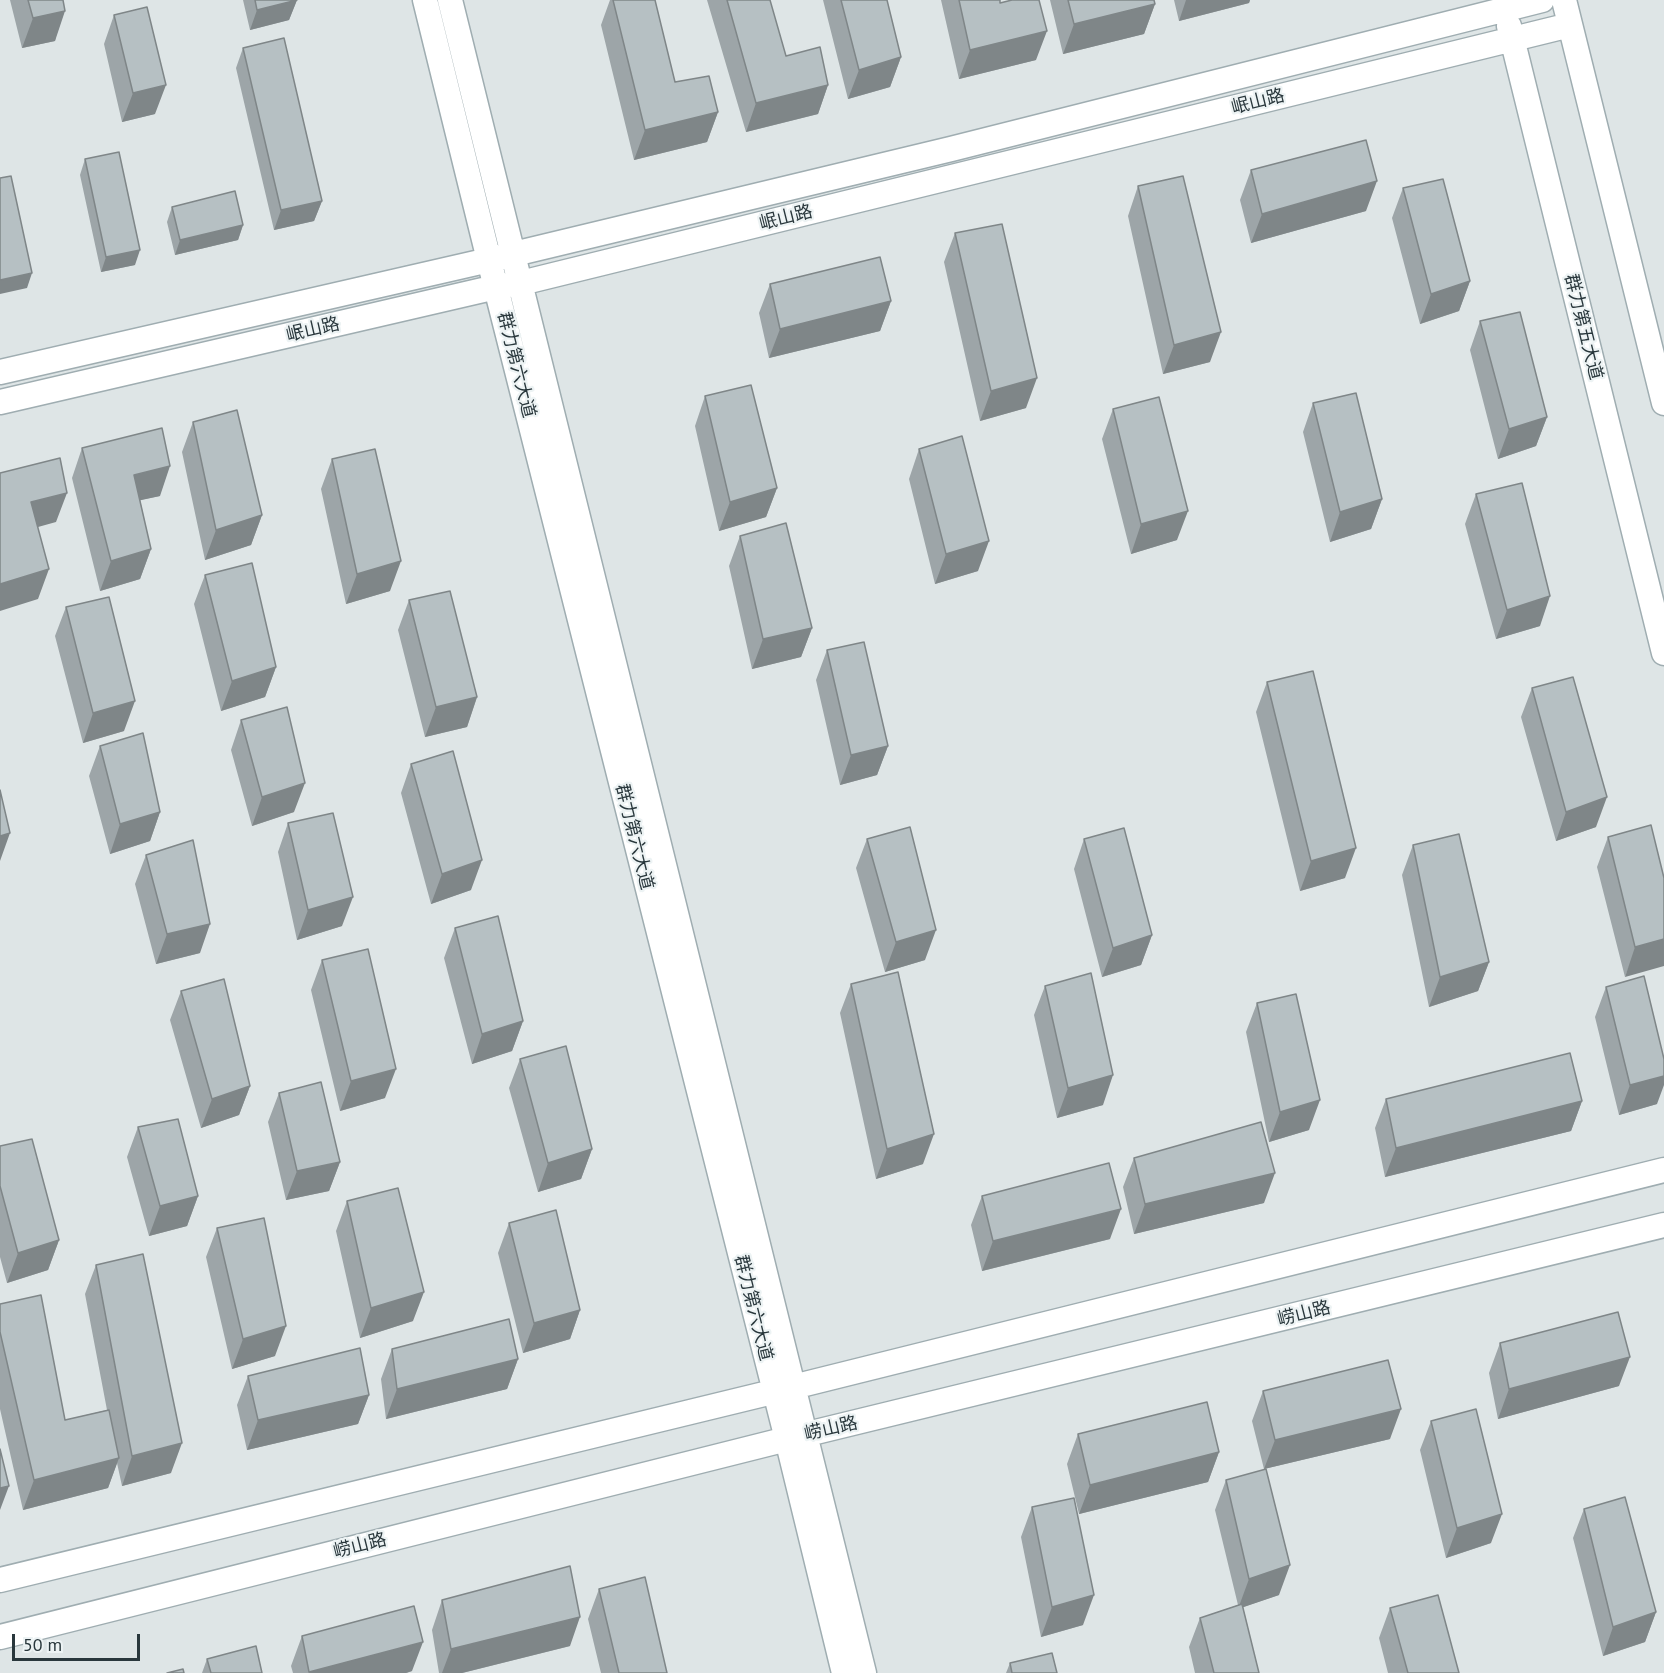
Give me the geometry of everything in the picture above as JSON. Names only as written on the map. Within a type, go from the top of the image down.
[{"type":"main road","name":"群力第六大道","points":[[425,0],[489,260],[784,1389]]},
{"type":"main road","name":"群力第六大道","points":[[450,0],[784,1389],[864,1673]]},
{"type":"main road","name":"岷山路","points":[[0,372],[513,255],[951,149],[1503,5],[1542,0]]},
{"type":"main road","points":[[1564,0],[1664,403]]},
{"type":"main road","name":"群力第五大道","points":[[1503,5],[1664,653]]},
{"type":"main road","name":"岷山路","points":[[0,402],[496,287],[520,284],[1570,25]]},
{"type":"main road","points":[[0,1580],[784,1389],[1664,1170]]},
{"type":"main road","name":"崂山路","points":[[0,1637],[796,1437],[1664,1225]]},
{"type":"main road","name":"群力第六大道","points":[[796,1437],[844,1673]]},
{"type":"building","points":[[28,0],[63,0],[65,11],[33,18]]},
{"type":"building","points":[[255,0],[297,0],[257,10]]},
{"type":"building","points":[[613,0],[655,0],[675,82],[709,76],[718,112],[645,130]]},
{"type":"building","points":[[727,0],[770,0],[786,56],[820,47],[828,85],[756,103]]},
{"type":"building","points":[[841,0],[887,0],[901,57],[859,70]]},
{"type":"building","points":[[959,0],[1000,0],[1000,3],[1012,0],[1039,0],[1047,31],[970,50]]},
{"type":"building","points":[[1068,0],[1154,0],[1155,4],[1074,24]]},
{"type":"building","points":[[147,7],[166,85],[133,93],[114,15]]},
{"type":"building","points":[[284,38],[322,201],[281,210],[243,48]]},
{"type":"building","points":[[1366,140],[1377,181],[1262,214],[1251,170]]},
{"type":"building","points":[[119,152],[140,250],[106,257],[85,159]]},
{"type":"building","points":[[11,176],[32,273],[0,280],[0,178]]},
{"type":"building","points":[[1183,176],[1221,332],[1174,345],[1138,186]]},
{"type":"building","points":[[1443,179],[1470,281],[1431,294],[1403,188]]},
{"type":"building","points":[[235,191],[243,225],[180,240],[172,207]]},
{"type":"building","points":[[1002,224],[1037,378],[991,391],[955,233]]},
{"type":"building","points":[[880,257],[891,301],[780,329],[770,284]]},
{"type":"building","points":[[1520,312],[1547,417],[1509,429],[1480,321]]},
{"type":"building","points":[[751,385],[777,488],[730,502],[705,396]]},
{"type":"building","points":[[1356,393],[1382,499],[1340,512],[1313,403]]},
{"type":"building","points":[[1159,397],[1188,511],[1141,524],[1113,409]]},
{"type":"building","points":[[237,410],[262,515],[216,530],[193,422]]},
{"type":"building","points":[[162,428],[170,466],[134,475],[151,549],[111,561],[82,448]]},
{"type":"building","points":[[962,436],[989,541],[946,554],[919,449]]},
{"type":"building","points":[[375,449],[401,561],[357,574],[332,459]]},
{"type":"building","points":[[60,458],[67,493],[31,502],[49,569],[0,584],[0,473]]},
{"type":"building","points":[[1522,483],[1550,596],[1507,610],[1476,494]]},
{"type":"building","points":[[786,523],[812,628],[763,639],[740,536]]},
{"type":"building","points":[[252,563],[276,667],[232,681],[205,575]]},
{"type":"building","points":[[450,591],[477,697],[436,707],[409,600]]},
{"type":"building","points":[[109,597],[135,701],[93,713],[66,607]]},
{"type":"building","points":[[864,642],[888,746],[851,755],[827,650]]},
{"type":"building","points":[[1313,671],[1356,848],[1311,861],[1267,682]]},
{"type":"building","points":[[1573,677],[1607,797],[1566,812],[1532,688]]},
{"type":"building","points":[[287,707],[305,783],[262,797],[241,720]]},
{"type":"building","points":[[143,733],[160,812],[120,824],[100,746]]},
{"type":"building","points":[[453,751],[482,860],[442,874],[411,764]]},
{"type":"building","points":[[0,790],[10,833],[0,836]]},
{"type":"building","points":[[333,813],[353,897],[308,910],[288,823]]},
{"type":"building","points":[[1651,825],[1664,878],[1664,939],[1635,947],[1608,837]]},
{"type":"building","points":[[910,827],[936,930],[896,942],[867,839]]},
{"type":"building","points":[[1124,828],[1152,935],[1113,948],[1084,839]]},
{"type":"building","points":[[1459,834],[1489,962],[1440,977],[1413,845]]},
{"type":"building","points":[[193,840],[210,924],[167,934],[146,855]]},
{"type":"building","points":[[498,916],[523,1021],[482,1034],[455,928]]},
{"type":"building","points":[[368,949],[396,1069],[351,1081],[322,960]]},
{"type":"building","points":[[898,972],[934,1134],[887,1149],[851,984]]},
{"type":"building","points":[[1091,973],[1113,1075],[1068,1088],[1045,986]]},
{"type":"building","points":[[1644,976],[1664,1059],[1664,1076],[1630,1085],[1606,987]]},
{"type":"building","points":[[224,979],[250,1086],[212,1099],[181,991]]},
{"type":"building","points":[[1296,994],[1320,1100],[1280,1112],[1257,1003]]},
{"type":"building","points":[[566,1046],[592,1149],[548,1163],[520,1059]]},
{"type":"building","points":[[1570,1053],[1582,1101],[1396,1148],[1386,1099]]},
{"type":"building","points":[[321,1082],[340,1162],[297,1171],[279,1093]]},
{"type":"building","points":[[178,1119],[198,1196],[160,1206],[138,1127]]},
{"type":"building","points":[[1261,1122],[1275,1173],[1145,1204],[1134,1158]]},
{"type":"building","points":[[32,1139],[59,1240],[18,1253],[0,1186],[0,1146]]},
{"type":"building","points":[[1109,1163],[1121,1209],[993,1241],[982,1196]]},
{"type":"building","points":[[398,1188],[424,1292],[371,1308],[347,1201]]},
{"type":"building","points":[[556,1210],[580,1310],[534,1323],[509,1223]]},
{"type":"building","points":[[264,1218],[286,1326],[243,1339],[217,1228]]},
{"type":"building","points":[[143,1254],[182,1443],[132,1456],[96,1265]]},
{"type":"building","points":[[41,1295],[65,1420],[109,1410],[119,1458],[34,1480],[0,1332],[0,1304]]},
{"type":"building","points":[[1618,1312],[1630,1357],[1509,1389],[1500,1343]]},
{"type":"building","points":[[509,1319],[518,1359],[397,1389],[392,1349]]},
{"type":"building","points":[[360,1348],[369,1395],[258,1420],[248,1376]]},
{"type":"building","points":[[1388,1360],[1401,1409],[1275,1440],[1263,1391]]},
{"type":"building","points":[[1207,1402],[1219,1452],[1090,1485],[1078,1434]]},
{"type":"building","points":[[1476,1409],[1502,1514],[1457,1528],[1431,1421]]},
{"type":"building","points":[[0,1449],[9,1486],[0,1488]]},
{"type":"building","points":[[1266,1469],[1290,1565],[1249,1579],[1226,1480]]},
{"type":"building","points":[[1625,1497],[1656,1612],[1613,1627],[1584,1509]]},
{"type":"building","points":[[1074,1498],[1094,1595],[1052,1607],[1032,1507]]},
{"type":"building","points":[[570,1566],[580,1617],[451,1649],[442,1600]]},
{"type":"building","points":[[645,1577],[667,1673],[619,1673],[599,1589]]},
{"type":"building","points":[[1438,1595],[1459,1673],[1408,1673],[1390,1608]]},
{"type":"building","points":[[1242,1604],[1259,1673],[1214,1673],[1200,1618]]},
{"type":"building","points":[[414,1606],[423,1642],[309,1672],[302,1636]]},
{"type":"building","points":[[256,1646],[262,1673],[211,1673],[207,1659]]},
{"type":"building","points":[[1052,1653],[1057,1673],[1012,1673],[1010,1663]]},
{"type":"building","points":[[183,1669],[184,1673],[167,1673]]}]
